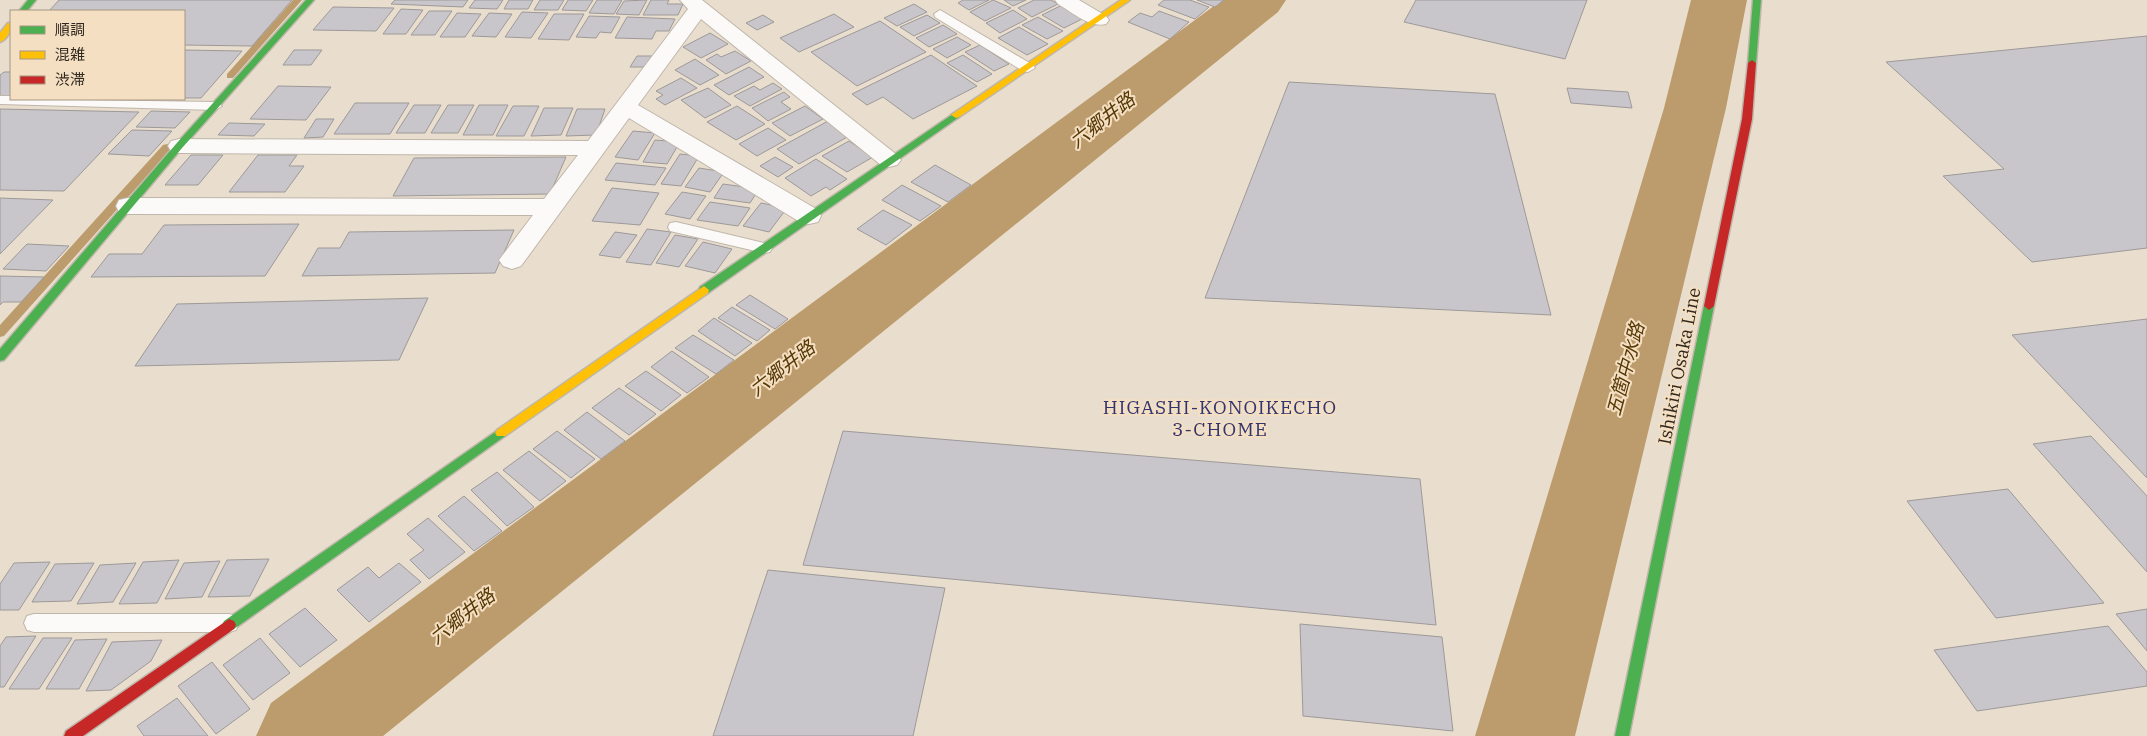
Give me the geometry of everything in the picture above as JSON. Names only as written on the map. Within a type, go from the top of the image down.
[{"type":"street","points":[[24,10],[32,0]]},
{"type":"street","points":[[0,357],[179,146],[310,0]]},
{"type":"street","points":[[1065,0],[1099,20]]},
{"type":"street","points":[[71,736],[889,160],[1028,68],[1126,0]]},
{"type":"street","name":"Ishikiri Osaka Line","points":[[1622,736],[1747,119],[1757,0]]},
{"type":"street","points":[[512,260],[596,148],[694,4],[889,160]]},
{"type":"street","points":[[0,39],[10,26]]},
{"type":"street","points":[[625,107],[809,216]]},
{"type":"street","points":[[179,146],[596,148]]},
{"type":"street","points":[[128,206],[551,207]]},
{"type":"lane","points":[[940,14],[1028,68]]},
{"type":"lane","points":[[0,100],[215,106]]},
{"type":"lane","points":[[676,227],[764,248]]},
{"type":"lane","points":[[34,624],[232,623]]},
{"type":"building","points":[[59,0],[292,0],[252,46],[185,45],[185,10],[50,10]]},
{"type":"building","points":[[395,0],[468,0],[463,7],[391,4]]},
{"type":"building","points":[[475,0],[503,0],[497,9],[469,8]]},
{"type":"building","points":[[509,0],[533,0],[528,9],[504,9]]},
{"type":"building","points":[[540,0],[564,0],[558,10],[534,10]]},
{"type":"building","points":[[568,0],[593,0],[586,11],[562,10]]},
{"type":"building","points":[[597,0],[622,0],[614,14],[589,13]]},
{"type":"building","points":[[647,0],[639,15],[616,14],[624,1]]},
{"type":"building","points":[[651,0],[669,0],[667,4],[683,4],[678,15],[643,15]]},
{"type":"building","points":[[963,0],[989,0],[969,10],[958,3]]},
{"type":"building","points":[[993,0],[1011,8],[985,21],[970,12]]},
{"type":"building","points":[[1004,0],[1026,0],[1013,6]]},
{"type":"building","points":[[1034,0],[1051,0],[1058,4],[1032,17],[1018,8]]},
{"type":"building","points":[[1164,0],[1190,0],[1209,7],[1195,19],[1158,5]]},
{"type":"building","points":[[1197,0],[1224,0],[1215,7]]},
{"type":"building","points":[[1416,0],[1587,0],[1565,59],[1404,22]]},
{"type":"building","points":[[914,4],[927,12],[897,26],[884,18]]},
{"type":"building","points":[[1062,5],[1084,18],[1064,28],[1042,15]]},
{"type":"building","points":[[333,7],[394,8],[376,31],[313,30]]},
{"type":"building","points":[[401,9],[423,10],[406,34],[383,34]]},
{"type":"building","points":[[1013,10],[1027,19],[1000,33],[986,23]]},
{"type":"building","points":[[429,11],[452,11],[435,35],[411,35]]},
{"type":"building","points":[[1159,11],[1189,22],[1170,39],[1128,22],[1140,13],[1152,17]]},
{"type":"building","points":[[522,12],[548,13],[531,38],[505,37]]},
{"type":"building","points":[[457,13],[481,14],[465,37],[440,37]]},
{"type":"building","points":[[489,13],[512,14],[496,37],[472,36]]},
{"type":"building","points":[[554,14],[584,14],[569,40],[538,39]]},
{"type":"building","points":[[834,14],[854,27],[799,52],[780,38]]},
{"type":"building","points":[[763,15],[774,22],[757,30],[746,23]]},
{"type":"building","points":[[927,15],[940,23],[914,36],[900,27]]},
{"type":"building","points":[[589,16],[620,17],[611,33],[600,32],[596,38],[576,37]]},
{"type":"building","points":[[627,17],[675,19],[669,31],[656,31],[652,39],[615,38]]},
{"type":"building","points":[[1038,17],[1063,31],[1047,39],[1022,25]]},
{"type":"building","points":[[880,21],[926,52],[857,86],[811,52]]},
{"type":"building","points":[[943,25],[957,34],[929,47],[916,38]]},
{"type":"building","points":[[1019,27],[1048,44],[1027,55],[998,38]]},
{"type":"building","points":[[710,33],[728,44],[701,58],[683,47]]},
{"type":"building","points":[[2147,36],[2147,248],[2032,262],[1943,176],[2004,169],[1886,62]]},
{"type":"building","points":[[957,37],[971,45],[947,58],[933,49]]},
{"type":"building","points":[[980,45],[1009,64],[994,71],[965,52]]},
{"type":"building","points":[[185,50],[242,51],[201,98],[185,98]]},
{"type":"building","points":[[294,50],[322,50],[311,65],[283,65]]},
{"type":"building","points":[[735,51],[751,61],[726,74],[706,60],[717,54],[721,57]]},
{"type":"building","points":[[931,55],[977,86],[913,119],[883,97],[867,105],[852,94]]},
{"type":"building","points":[[963,55],[992,74],[977,82],[947,63]]},
{"type":"building","points":[[637,56],[652,56],[646,67],[630,67]]},
{"type":"building","points":[[695,59],[719,75],[700,85],[675,70]]},
{"type":"building","points":[[749,67],[764,77],[729,95],[714,85]]},
{"type":"building","points":[[4,72],[10,72],[10,96],[0,96],[0,75]]},
{"type":"building","points":[[681,78],[697,88],[665,105],[656,99],[663,95],[656,91]]},
{"type":"building","points":[[1289,82],[1495,94],[1551,315],[1205,298]]},
{"type":"building","points":[[773,83],[782,89],[750,106],[734,96],[754,86],[760,90]]},
{"type":"building","points":[[278,86],[331,87],[306,120],[250,119]]},
{"type":"building","points":[[708,88],[731,105],[705,118],[681,100]]},
{"type":"building","points":[[1567,88],[1628,92],[1632,108],[1571,103]]},
{"type":"building","points":[[784,92],[790,97],[781,102],[791,109],[768,121],[752,108]]},
{"type":"building","points":[[355,103],[409,103],[390,134],[334,134]]},
{"type":"building","points":[[414,105],[441,105],[425,133],[396,133]]},
{"type":"building","points":[[448,105],[474,105],[458,133],[431,133]]},
{"type":"building","points":[[479,105],[508,105],[493,135],[463,135]]},
{"type":"building","points":[[513,106],[539,106],[524,136],[496,136]]},
{"type":"building","points":[[737,106],[765,124],[736,140],[707,122]]},
{"type":"building","points":[[805,106],[823,119],[790,136],[772,123]]},
{"type":"building","points":[[544,108],[573,108],[561,135],[531,136]]},
{"type":"building","points":[[0,109],[139,112],[64,191],[0,190]]},
{"type":"building","points":[[577,109],[605,109],[596,135],[566,136]]},
{"type":"building","points":[[151,111],[190,112],[175,128],[136,127]]},
{"type":"building","points":[[316,119],[334,119],[323,137],[304,138]]},
{"type":"building","points":[[828,121],[849,136],[799,164],[777,149]]},
{"type":"building","points":[[229,123],[265,124],[254,136],[218,135]]},
{"type":"building","points":[[768,128],[786,140],[757,156],[739,144]]},
{"type":"building","points":[[132,130],[172,131],[149,156],[108,154]]},
{"type":"building","points":[[633,131],[655,133],[638,160],[615,157]]},
{"type":"building","points":[[655,140],[680,142],[667,164],[643,162]]},
{"type":"building","points":[[849,141],[873,157],[847,172],[822,156]]},
{"type":"building","points":[[680,154],[699,156],[681,186],[661,184]]},
{"type":"building","points":[[191,155],[223,155],[198,185],[165,185]]},
{"type":"building","points":[[258,155],[297,155],[289,166],[304,166],[285,192],[229,192]]},
{"type":"building","points":[[566,157],[550,194],[393,196],[414,158]]},
{"type":"building","points":[[775,157],[793,167],[778,177],[760,166]]},
{"type":"building","points":[[816,159],[847,179],[830,190],[826,187],[811,196],[785,178]]},
{"type":"building","points":[[616,163],[666,168],[655,185],[605,180]]},
{"type":"building","points":[[935,165],[971,185],[948,202],[911,182]]},
{"type":"building","points":[[699,168],[724,172],[710,192],[685,187]]},
{"type":"building","points":[[723,184],[759,189],[750,203],[714,198]]},
{"type":"building","points":[[902,185],[941,206],[920,221],[882,200]]},
{"type":"building","points":[[612,188],[659,193],[640,225],[592,221]]},
{"type":"building","points":[[682,192],[706,196],[690,219],[665,214]]},
{"type":"building","points":[[0,198],[53,200],[0,254]]},
{"type":"building","points":[[710,202],[750,208],[738,226],[697,220]]},
{"type":"building","points":[[761,203],[787,208],[769,232],[743,226]]},
{"type":"building","points":[[883,210],[912,225],[886,245],[857,229]]},
{"type":"building","points":[[299,224],[265,276],[91,277],[109,254],[142,254],[164,225]]},
{"type":"building","points":[[647,229],[671,232],[651,265],[626,262]]},
{"type":"building","points":[[514,230],[495,273],[302,276],[318,248],[340,248],[349,232]]},
{"type":"building","points":[[615,232],[637,235],[620,258],[599,255]]},
{"type":"building","points":[[675,235],[698,239],[679,267],[656,263]]},
{"type":"building","points":[[703,242],[732,249],[715,273],[685,266]]},
{"type":"building","points":[[27,244],[69,246],[46,271],[3,269]]},
{"type":"building","points":[[0,276],[44,277],[21,302],[3,302],[0,305]]},
{"type":"building","points":[[750,295],[788,319],[775,329],[736,305]]},
{"type":"building","points":[[428,298],[399,360],[135,366],[177,304]]},
{"type":"building","points":[[732,307],[770,330],[757,341],[718,318]]},
{"type":"building","points":[[714,318],[752,343],[735,356],[698,331]]},
{"type":"building","points":[[2147,319],[2147,478],[2012,335]]},
{"type":"building","points":[[693,335],[734,360],[716,374],[675,348]]},
{"type":"building","points":[[672,351],[709,377],[687,393],[651,367]]},
{"type":"building","points":[[646,371],[681,395],[661,411],[625,386]]},
{"type":"building","points":[[619,388],[656,414],[629,435],[592,408]]},
{"type":"building","points":[[587,412],[625,441],[601,459],[564,430]]},
{"type":"building","points":[[557,431],[595,459],[571,478],[533,449]]},
{"type":"building","points":[[843,431],[1420,479],[1436,625],[803,565]]},
{"type":"building","points":[[2091,436],[2147,496],[2147,572],[2033,444]]},
{"type":"building","points":[[529,451],[566,481],[540,501],[503,470]]},
{"type":"building","points":[[497,472],[534,507],[507,526],[471,490]]},
{"type":"building","points":[[2008,489],[2104,603],[1996,618],[1907,501]]},
{"type":"building","points":[[464,496],[502,531],[474,551],[438,516]]},
{"type":"building","points":[[428,518],[465,552],[429,579],[410,560],[424,550],[407,534]]},
{"type":"building","points":[[269,559],[250,596],[208,597],[227,560]]},
{"type":"building","points":[[179,560],[157,603],[119,604],[143,562]]},
{"type":"building","points":[[220,561],[202,597],[165,599],[184,563]]},
{"type":"building","points":[[50,562],[19,610],[0,610],[0,584],[14,563]]},
{"type":"building","points":[[94,563],[71,601],[32,602],[55,564]]},
{"type":"building","points":[[136,563],[113,602],[77,604],[100,565]]},
{"type":"building","points":[[399,563],[421,582],[369,622],[337,590],[368,567],[379,578]]},
{"type":"building","points":[[768,570],[945,588],[913,736],[713,736]]},
{"type":"building","points":[[305,608],[337,640],[300,667],[269,634]]},
{"type":"building","points":[[2147,609],[2147,651],[2116,614]]},
{"type":"building","points":[[1300,624],[1442,637],[1453,731],[1303,716]]},
{"type":"building","points":[[2108,626],[2147,672],[2147,686],[1977,711],[1934,650]]},
{"type":"building","points":[[36,636],[4,687],[0,687],[0,646],[6,637]]},
{"type":"building","points":[[43,638],[72,638],[39,689],[9,689]]},
{"type":"building","points":[[260,638],[290,673],[253,700],[223,665]]},
{"type":"building","points":[[107,639],[79,689],[46,689],[75,640]]},
{"type":"building","points":[[162,640],[151,661],[111,690],[86,691],[112,642]]},
{"type":"building","points":[[212,662],[250,709],[216,734],[178,686]]},
{"type":"building","points":[[177,698],[208,736],[144,736],[137,726]]},
{"type":"waterway","points":[[230,76],[298,0]]},
{"type":"waterway","name":"六郷井路","points":[[306,736],[1258,0]]},
{"type":"waterway","name":"五箇中水路","points":[[1525,736],[1695,108],[1719,0]]},
{"type":"waterway","points":[[0,333],[167,147]]},
{"type":"traffic: fast","points":[[24,10],[32,0]]},
{"type":"traffic: fast","points":[[0,357],[179,146],[310,0]]},
{"type":"traffic: fast","points":[[1752,63],[1757,0]]},
{"type":"traffic: fast","points":[[704,290],[956,115]]},
{"type":"traffic: fast","points":[[1622,736],[1709,306]]},
{"type":"traffic: fast","points":[[229,625],[501,433]]},
{"type":"traffic: slow","points":[[956,115],[1126,0]]},
{"type":"traffic: slow","points":[[0,39],[10,26]]},
{"type":"traffic: slow","points":[[501,433],[704,290]]},
{"type":"traffic: jam","points":[[1709,306],[1747,119],[1752,63]]},
{"type":"traffic: jam","points":[[71,736],[229,625]]},
{"type":"district","name":"HIGASHI-KONOIKECHO 3-CHOME","points":[[1220,418]]}]
